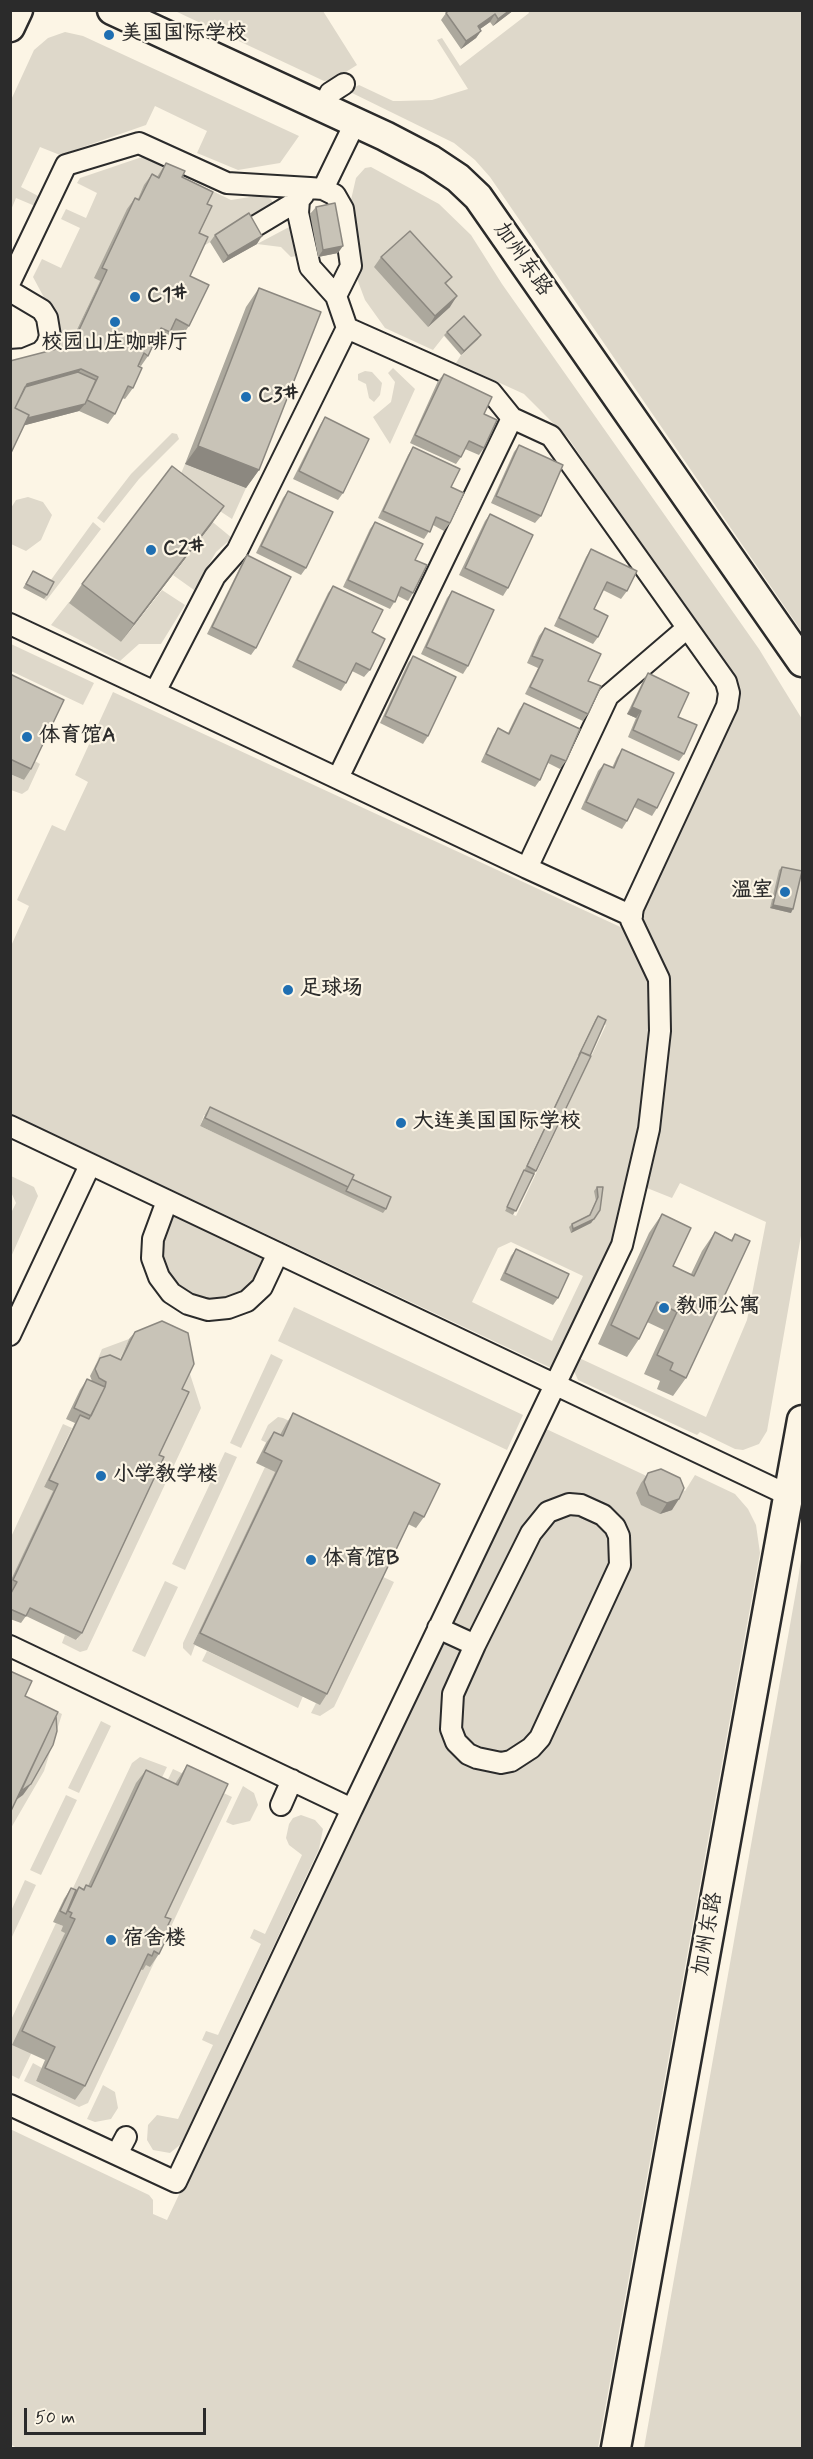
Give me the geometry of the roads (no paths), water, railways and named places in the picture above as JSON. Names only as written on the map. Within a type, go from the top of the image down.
[{"type":"street","points":[[10,27],[18,10]]},
{"type":"street","name":"加州东路","points":[[112,10],[432,160],[458,178],[478,197],[802,662]]},
{"type":"street","points":[[323,108],[330,93],[344,84]]},
{"type":"street","points":[[155,692],[215,576],[237,551],[347,328],[336,296],[310,267],[298,213],[355,123]]},
{"type":"street","points":[[10,282],[66,165],[139,143],[227,183],[335,195],[343,209],[351,266],[336,296]]},
{"type":"street","points":[[249,230],[311,192]]},
{"type":"street","points":[[10,291],[42,310],[47,318],[50,336],[41,352],[24,359],[10,360]]},
{"type":"street","points":[[10,2105],[121,2146],[176,2182],[622,1245],[649,1129],[660,1031],[659,979],[631,920],[639,893],[727,706],[729,693],[726,682],[686,629],[551,436],[512,418],[490,392],[347,328]]},
{"type":"street","points":[[338,778],[512,418]]},
{"type":"street","points":[[10,624],[632,916]]},
{"type":"street","points":[[527,868],[608,696],[686,629]]},
{"type":"street","points":[[10,1126],[788,1495]]},
{"type":"street","points":[[10,1335],[90,1164]]},
{"type":"street","points":[[167,1201],[153,1239],[152,1258],[159,1277],[171,1293],[188,1304],[208,1310],[228,1308],[247,1301],[262,1287],[278,1253]]},
{"type":"street","name":"加州东路","points":[[615,2448],[802,1420]]},
{"type":"street","points":[[569,1504],[581,1505],[603,1515],[615,1527],[619,1536],[620,1565],[540,1738],[531,1748],[511,1761],[486,1761],[468,1754],[456,1742],[451,1729],[453,1694],[475,1646],[531,1533],[548,1512],[569,1504]]},
{"type":"street","points":[[438,1628],[475,1646]]},
{"type":"street","points":[[10,1646],[352,1809]]},
{"type":"street","points":[[281,1805],[292,1780]]},
{"type":"place","name":"美国国际学校","points":[[109,35]]},
{"type":"place","name":"C1#","points":[[135,297]]},
{"type":"place","name":"校园山庄咖啡厅","points":[[115,322]]},
{"type":"place","name":"C3#","points":[[246,397]]},
{"type":"place","name":"C2#","points":[[151,550]]},
{"type":"place","name":"体育馆A","points":[[27,737]]},
{"type":"place","name":"温室","points":[[785,892]]},
{"type":"place","name":"足球场","points":[[288,990]]},
{"type":"place","name":"大连美国国际学校","points":[[401,1123]]},
{"type":"place","name":"教师公寓","points":[[664,1308]]},
{"type":"place","name":"小学教学楼","points":[[101,1476]]},
{"type":"place","name":"体育馆B","points":[[311,1560]]},
{"type":"place","name":"宿舍楼","points":[[111,1940]]}]
